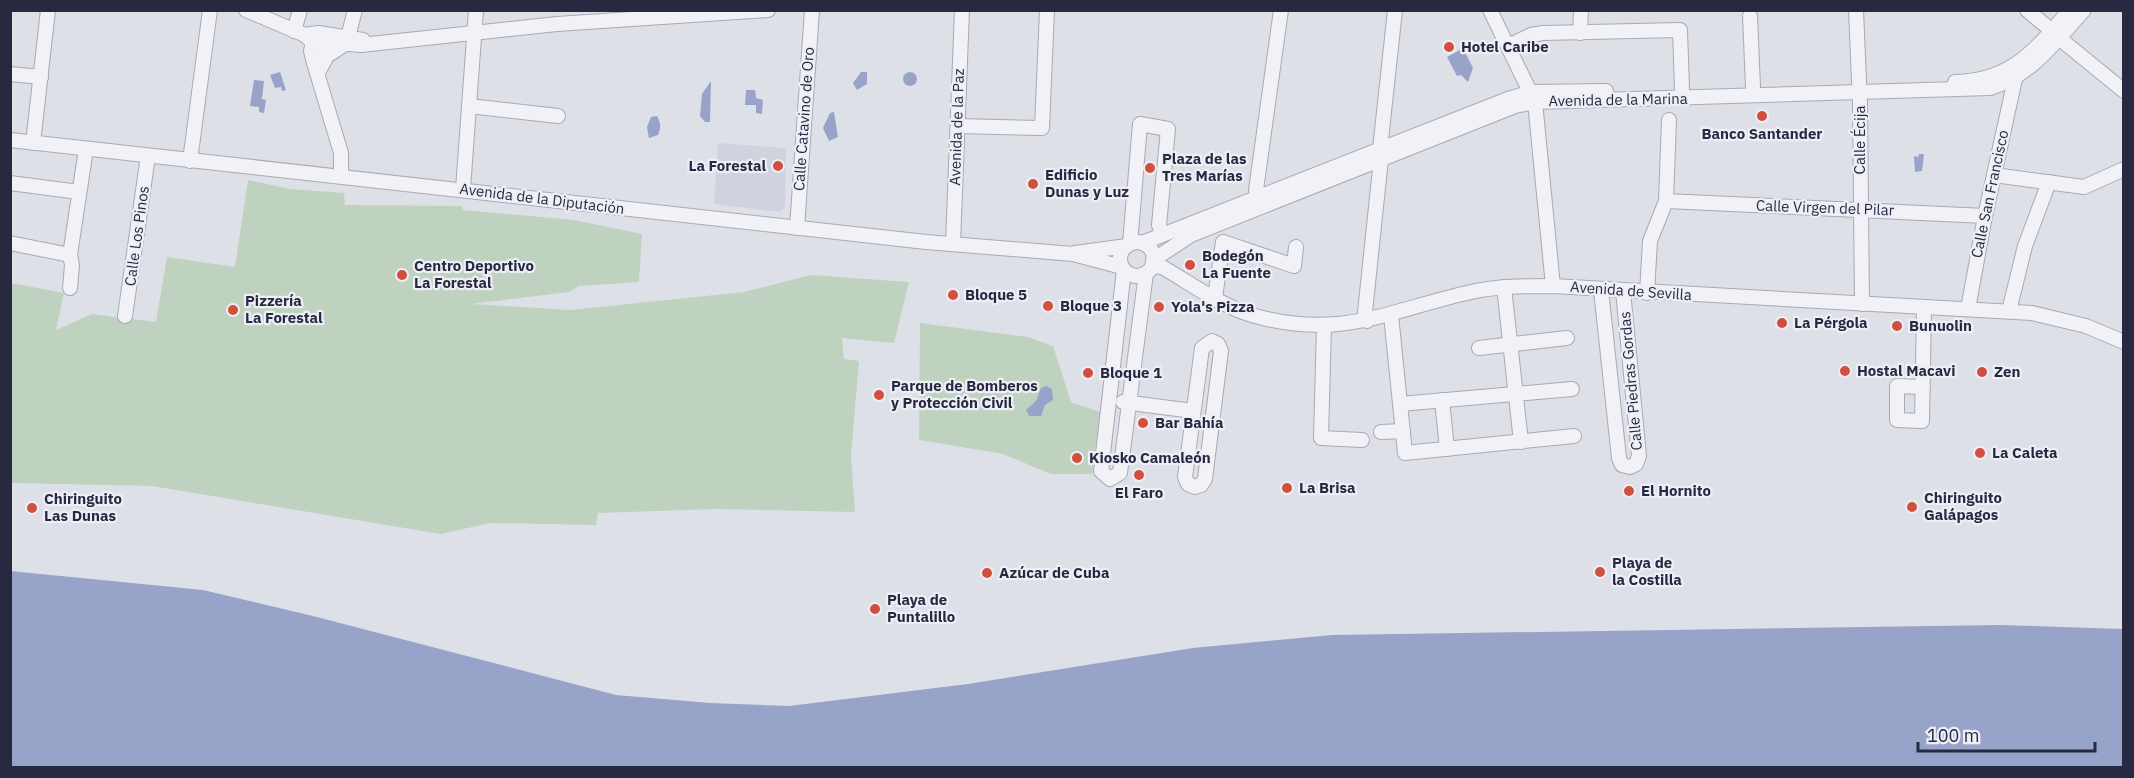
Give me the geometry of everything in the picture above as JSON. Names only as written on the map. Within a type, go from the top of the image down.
[{"type":"street","points":[[33,142],[48,10]]},
{"type":"street","points":[[190,161],[210,10]]},
{"type":"street","points":[[246,10],[304,36],[343,41],[476,32],[557,17],[768,10]]},
{"type":"street","points":[[300,10],[304,36],[320,66],[341,153],[341,176]]},
{"type":"street","points":[[354,10],[355,41]]},
{"type":"street","points":[[463,189],[476,10]]},
{"type":"street","name":"Calle Catavino de Oro","points":[[797,228],[812,10]]},
{"type":"street","name":"Avenida de la Paz","points":[[953,243],[962,10]]},
{"type":"street","points":[[957,126],[1042,128],[1047,10]]},
{"type":"street","points":[[1259,197],[1256,190],[1281,10]]},
{"type":"street","points":[[1367,321],[1365,312],[1395,10]]},
{"type":"street","points":[[1490,10],[1533,97],[1553,286]]},
{"type":"street","points":[[1580,33],[1581,10]]},
{"type":"street","name":"Calle Écija","points":[[1856,10],[1862,304]]},
{"type":"street","points":[[2027,10],[2124,91]]},
{"type":"street","name":"Avenida de la Marina","points":[[1133,244],[1533,97],[1753,87],[1977,90],[2015,79],[2027,70],[2055,35],[2070,10]]},
{"type":"street","name":"Avenida de la Marina","points":[[1533,97],[1859,89],[1967,82],[1987,78],[2016,67],[2084,10]]},
{"type":"street","points":[[1750,16],[1753,87]]},
{"type":"street","points":[[1508,46],[1531,35],[1680,30],[1682,89]]},
{"type":"street","points":[[304,36],[355,41]]},
{"type":"street","points":[[320,66],[355,41]]},
{"type":"street","points":[[10,74],[41,77]]},
{"type":"street","name":"Calle San Francisco","points":[[1968,309],[1985,216],[2015,79]]},
{"type":"street","points":[[470,106],[558,116]]},
{"type":"street","points":[[1647,293],[1650,241],[1666,201],[1669,120]]},
{"type":"street","points":[[1133,244],[1150,249],[1150,266],[1120,473],[1110,479],[1101,471],[1123,268],[1121,254],[1133,244],[1140,124],[1168,129],[1159,225],[1162,234]]},
{"type":"street","name":"Avenida de la Diputación","points":[[10,140],[797,228],[1073,254],[1123,268]]},
{"type":"street","points":[[70,288],[72,265],[70,255],[86,149]]},
{"type":"street","name":"Avenida de la Marina","points":[[1150,266],[1191,235],[1380,154]]},
{"type":"street","name":"Calle Los Pinos","points":[[125,316],[148,156]]},
{"type":"street","points":[[1994,175],[2084,187],[2124,170]]},
{"type":"street","points":[[2009,311],[2025,246],[2049,182]]},
{"type":"street","points":[[10,183],[80,192]]},
{"type":"street","name":"Calle Virgen del Pilar","points":[[1666,201],[1985,216]]},
{"type":"street","points":[[1215,297],[1223,242],[1294,266],[1296,247]]},
{"type":"street","points":[[10,243],[70,255]]},
{"type":"street","name":"Avenida de la Diputación","points":[[1073,254],[1133,244]]},
{"type":"street","points":[[1123,268],[1134,275],[1150,266]]},
{"type":"street","name":"Avenida de Sevilla","points":[[1150,266],[1162,267],[1215,297],[1256,316],[1324,326],[1367,321],[1468,293],[1504,287],[1553,286],[1647,293],[2009,311],[2065,319],[2124,342]]},
{"type":"street","points":[[1504,287],[1521,442]]},
{"type":"street","name":"Calle Piedras Gordas","points":[[1601,290],[1618,458],[1622,465],[1630,467],[1636,464],[1639,456],[1623,291]]},
{"type":"street","points":[[1923,387],[1924,307]]},
{"type":"street","points":[[1391,315],[1406,453],[1574,436]]},
{"type":"street","points":[[1324,326],[1314,438],[1362,440]]},
{"type":"street","points":[[1479,348],[1567,338]]},
{"type":"street","points":[[1212,341],[1218,344],[1221,351],[1205,478],[1201,485],[1195,487],[1188,484],[1185,477],[1193,411],[1202,348],[1205,343],[1212,341]]},
{"type":"street","points":[[1400,404],[1572,389]]},
{"type":"street","points":[[1442,400],[1448,449]]},
{"type":"street","points":[[1109,401],[1193,411]]},
{"type":"street","points":[[1381,432],[1403,431]]},
{"type":"shaded area","points":[[718,143],[786,148],[785,207],[780,212],[714,204]]},
{"type":"green space","points":[[248,180],[290,189],[344,193],[345,205],[462,206],[463,210],[574,220],[642,234],[639,282],[579,286],[569,292],[471,304],[571,310],[744,292],[811,275],[909,282],[894,343],[842,338],[844,359],[859,361],[851,456],[855,512],[717,509],[598,513],[596,525],[490,523],[441,534],[152,486],[11,483],[11,283],[64,293],[56,330],[92,314],[156,322],[167,257],[235,267]]},
{"type":"green space","points":[[920,323],[1028,337],[1053,346],[1071,402],[1100,412],[1092,474],[1051,474],[1003,454],[919,440]]},
{"type":"water","points":[[1463,48],[1473,68],[1468,82],[1461,75],[1457,76],[1447,57]]},
{"type":"water","points":[[280,72],[286,90],[282,91],[281,87],[275,88],[270,75]]},
{"type":"water","points":[[861,72],[867,72],[867,84],[857,90],[853,83]]},
{"type":"water","points":[[907,72],[913,72],[917,79],[913,86],[907,86],[903,82],[903,76]]},
{"type":"water","points":[[254,80],[264,81],[262,99],[266,100],[264,113],[259,112],[259,107],[250,106]]},
{"type":"water","points":[[711,81],[710,122],[705,122],[700,116],[702,94]]},
{"type":"water","points":[[746,90],[755,90],[756,98],[763,100],[762,114],[756,113],[756,105],[745,105]]},
{"type":"water","points":[[834,112],[838,137],[829,141],[823,128],[830,113]]},
{"type":"water","points":[[657,116],[660,123],[658,135],[649,138],[647,127],[651,117]]},
{"type":"water","points":[[1919,154],[1924,154],[1922,171],[1915,172],[1914,156],[1918,157]]},
{"type":"water","points":[[1046,386],[1052,389],[1053,400],[1045,405],[1041,416],[1029,416],[1026,410],[1036,401],[1041,388]]},
{"type":"water","points":[[10,571],[203,590],[317,617],[616,695],[710,703],[789,706],[968,684],[1193,648],[1332,635],[2000,625],[2123,629],[2123,767],[11,767]]},
{"type":"place","name":"Hotel Caribe","points":[[1449,47]]},
{"type":"place","name":"Banco Santander","points":[[1762,116]]},
{"type":"place","name":"La Forestal","points":[[778,166]]},
{"type":"place","name":"Plaza de las Tres Marías","points":[[1150,168]]},
{"type":"place","name":"Edificio Dunas y Luz","points":[[1033,184]]},
{"type":"place","name":"Bodegón La Fuente","points":[[1190,265]]},
{"type":"place","name":"Centro Deportivo La Forestal","points":[[402,275]]},
{"type":"place","name":"Bloque 5","points":[[953,295]]},
{"type":"place","name":"Bloque 3","points":[[1048,306]]},
{"type":"place","name":"Yola's Pizza","points":[[1159,307]]},
{"type":"place","name":"Pizzería La Forestal","points":[[233,310]]},
{"type":"place","name":"La Pérgola","points":[[1782,323]]},
{"type":"place","name":"Bunuolin","points":[[1897,326]]},
{"type":"place","name":"Hostal Macavi","points":[[1845,371]]},
{"type":"place","name":"Zen","points":[[1982,372]]},
{"type":"place","name":"Bloque 1","points":[[1088,373]]},
{"type":"place","name":"Parque de Bomberos y Protección Civil","points":[[879,395]]},
{"type":"place","name":"Bar Bahía","points":[[1143,423]]},
{"type":"place","name":"La Caleta","points":[[1980,453]]},
{"type":"place","name":"Kiosko Camaleón","points":[[1077,458]]},
{"type":"place","name":"El Faro","points":[[1139,475]]},
{"type":"place","name":"La Brisa","points":[[1287,488]]},
{"type":"place","name":"El Hornito","points":[[1629,491]]},
{"type":"place","name":"Chiringuito Galápagos","points":[[1912,507]]},
{"type":"place","name":"Chiringuito Las Dunas","points":[[32,508]]},
{"type":"place","name":"Playa de la Costilla","points":[[1600,572]]},
{"type":"place","name":"Azúcar de Cuba","points":[[987,573]]},
{"type":"place","name":"Playa de Puntalillo","points":[[875,609]]}]
